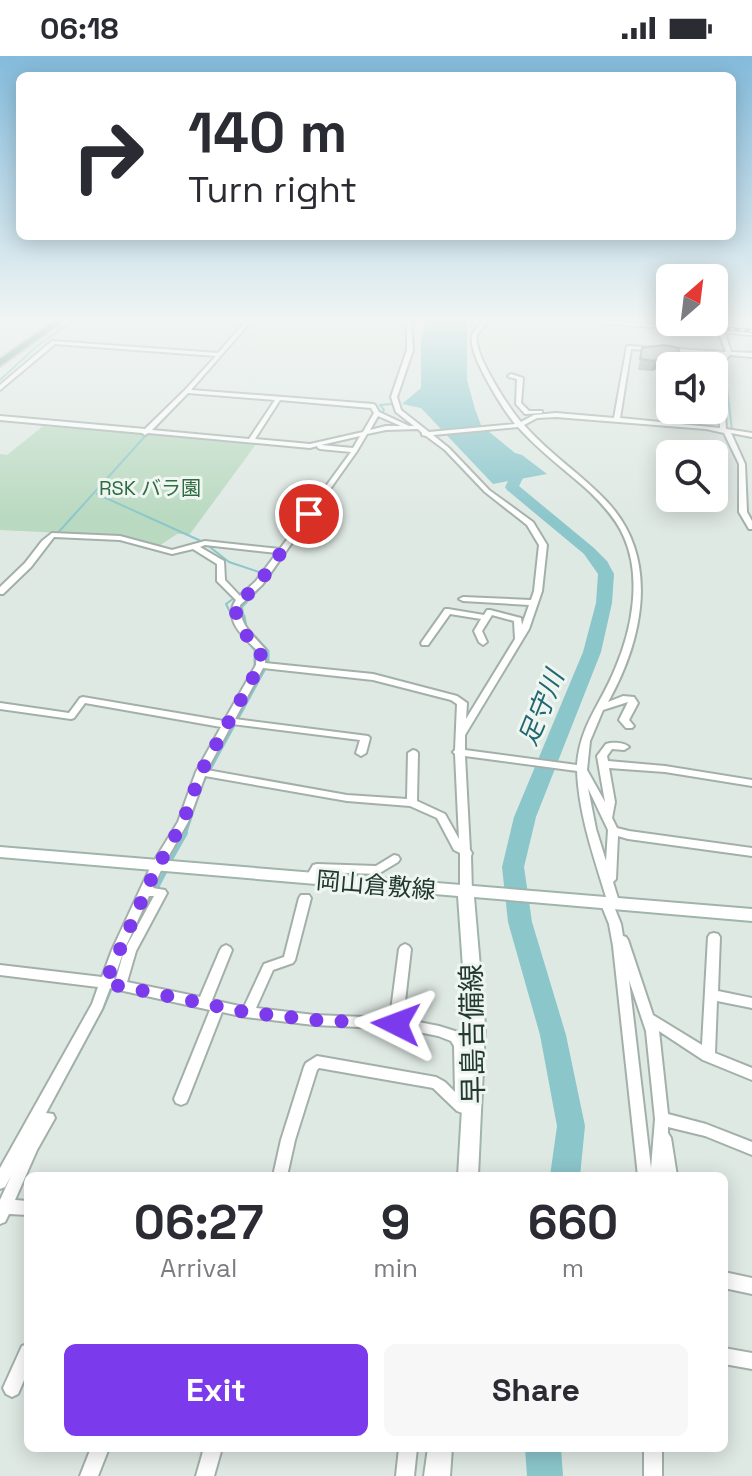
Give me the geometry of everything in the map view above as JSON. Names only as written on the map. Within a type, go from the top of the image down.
[{"type":"main road","name":"岡山倉敷線","points":[[0,852],[752,915]]},
{"type":"main road","name":"早島吉備線","points":[[468,1172],[468,1110],[476,1025],[471,893]]},
{"type":"main road","points":[[437,1476],[440,1452]]},
{"type":"street","points":[[147,433],[192,386]]},
{"type":"street","points":[[399,386],[394,401],[398,411],[447,449],[487,491],[539,535],[542,559],[534,603],[518,644],[461,734]]},
{"type":"street","points":[[491,386],[519,425],[609,509],[625,532],[634,554],[635,600],[630,638],[618,674],[587,735],[581,770],[607,901],[648,1018],[669,1172]]},
{"type":"street","points":[[519,386],[518,403],[527,413],[556,412],[569,416]]},
{"type":"street","points":[[617,420],[621,386]]},
{"type":"street","points":[[721,386],[725,431],[742,464],[743,512],[752,527]]},
{"type":"street","points":[[188,391],[373,406],[380,414],[423,432],[519,425],[536,416],[569,416],[752,435]]},
{"type":"street","points":[[251,440],[279,398]]},
{"type":"street","points":[[0,1182],[112,984],[206,773],[230,723],[264,666],[261,649],[245,634],[234,611],[238,597],[257,586],[380,414]]},
{"type":"street","points":[[0,418],[355,450]]},
{"type":"street","points":[[310,446],[375,430],[408,426]]},
{"type":"street","points":[[742,497],[752,498]]},
{"type":"street","points":[[0,592],[10,579],[31,563],[43,543],[56,535],[120,538],[172,552],[214,543],[282,551]]},
{"type":"street","points":[[194,546],[221,563],[221,581],[238,597]]},
{"type":"street","points":[[463,599],[534,603]]},
{"type":"street","points":[[425,643],[448,611],[484,617]]},
{"type":"street","points":[[483,642],[478,631],[484,617],[490,612],[518,620],[518,644]]},
{"type":"street","points":[[264,666],[373,677],[454,698],[462,703],[461,752],[471,893]]},
{"type":"street","points":[[601,708],[631,699],[633,703],[624,720],[629,726]]},
{"type":"street","points":[[0,706],[71,716],[83,700],[230,723],[365,738],[361,753]]},
{"type":"street","points":[[607,901],[610,802],[602,756],[609,746],[624,747]]},
{"type":"street","points":[[461,752],[581,770],[610,824],[628,835],[752,852]]},
{"type":"street","points":[[412,803],[413,753]]},
{"type":"street","points":[[604,764],[665,769],[752,783]]},
{"type":"street","points":[[206,773],[347,798],[412,803],[441,816],[458,847],[467,853]]},
{"type":"street","points":[[311,879],[317,868],[378,870],[394,859]]},
{"type":"street","points":[[248,1012],[268,967],[289,960],[305,898]]},
{"type":"street","points":[[615,924],[645,1172]]},
{"type":"street","points":[[708,1056],[714,937]]},
{"type":"street","points":[[396,1024],[405,949]]},
{"type":"street","points":[[204,1003],[226,950]]},
{"type":"street","points":[[1,971],[112,984],[248,1012],[314,1020],[396,1024],[439,1031],[456,1037],[461,1045],[468,1110]]},
{"type":"street","points":[[711,995],[752,1003]]},
{"type":"street","points":[[181,1099],[218,1006]]},
{"type":"street","points":[[648,1018],[708,1056],[752,1074]]},
{"type":"street","points":[[281,1172],[311,1067],[317,1062],[436,1083],[468,1110]]},
{"type":"street","points":[[24,1208],[2,1208],[48,1118]]},
{"type":"street","points":[[662,1122],[706,1130],[752,1149]]},
{"type":"street","points":[[658,1172],[662,1122]]},
{"type":"street","points":[[728,1281],[752,1286]]},
{"type":"street","points":[[728,1357],[752,1361]]},
{"type":"street","points":[[12,1388],[24,1361]]},
{"type":"street","points":[[89,1476],[98,1452]]},
{"type":"street","points":[[205,1476],[212,1452]]},
{"type":"street","points":[[405,1476],[408,1452]]},
{"type":"street","points":[[653,1452],[653,1476]]},
{"type":"green space","name":"RSK バラ園","points":[[43,426],[257,443],[190,534],[177,534],[159,546],[124,536],[0,530],[0,454],[7,455]]},
{"type":"water","points":[[469,386],[481,425],[547,474],[493,484],[421,408],[402,404],[421,388]]},
{"type":"waterway","points":[[728,396],[732,430]]},
{"type":"waterway","points":[[244,618],[242,607],[265,583],[384,410],[380,405],[392,404]]},
{"type":"waterway","points":[[55,536],[148,433]]},
{"type":"waterway","name":"足守川","points":[[502,462],[517,476],[512,487],[589,551],[602,564],[606,574],[604,603],[592,652],[525,817],[513,867],[520,922],[553,1035],[571,1126],[565,1172]]},
{"type":"waterway","points":[[97,494],[201,541]]},
{"type":"waterway","points":[[206,544],[229,562],[262,573]]},
{"type":"waterway","points":[[232,616],[226,604],[252,585]]},
{"type":"waterway","points":[[232,616],[234,621]]},
{"type":"waterway","points":[[185,834],[202,784],[268,663],[268,651],[246,627],[244,616]]},
{"type":"waterway","points":[[242,634],[255,650],[255,666]]},
{"type":"waterway","points":[[91,704],[101,706]]},
{"type":"waterway","points":[[169,863],[185,834]]},
{"type":"waterway","points":[[129,942],[166,870]]},
{"type":"waterway","points":[[70,1068],[103,1007],[121,964]]},
{"type":"waterway","name":"足守川","points":[[543,1452],[545,1476]]},
{"type":"route","points":[[309,514],[259,583],[234,608],[245,634],[261,649],[260,665],[201,772],[183,822],[160,860],[105,983],[245,1012],[314,1020],[396,1024]]}]
